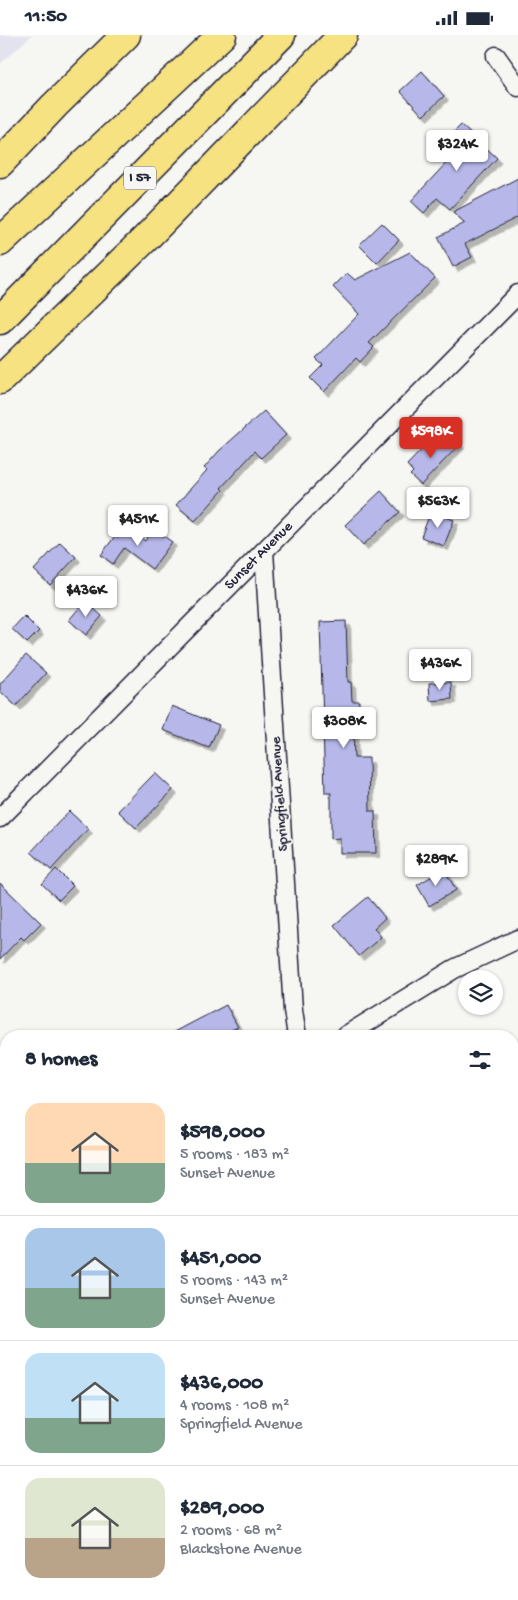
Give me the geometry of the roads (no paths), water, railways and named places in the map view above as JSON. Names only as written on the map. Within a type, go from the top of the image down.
[{"type":"highway","points":[[0,242],[222,35]]},
{"type":"highway","name":"I 57","points":[[0,320],[281,35]]},
{"type":"highway","points":[[0,380],[144,239],[334,44],[347,35]]},
{"type":"highway","points":[[0,163],[123,38]]},
{"type":"street","points":[[496,55],[518,87]]},
{"type":"street","name":"Sunset Avenue","points":[[0,819],[518,294]]},
{"type":"street","name":"Springfield Avenue","points":[[264,551],[293,1010],[296,1030]]},
{"type":"street","points":[[355,1030],[454,969],[518,939]]}]
